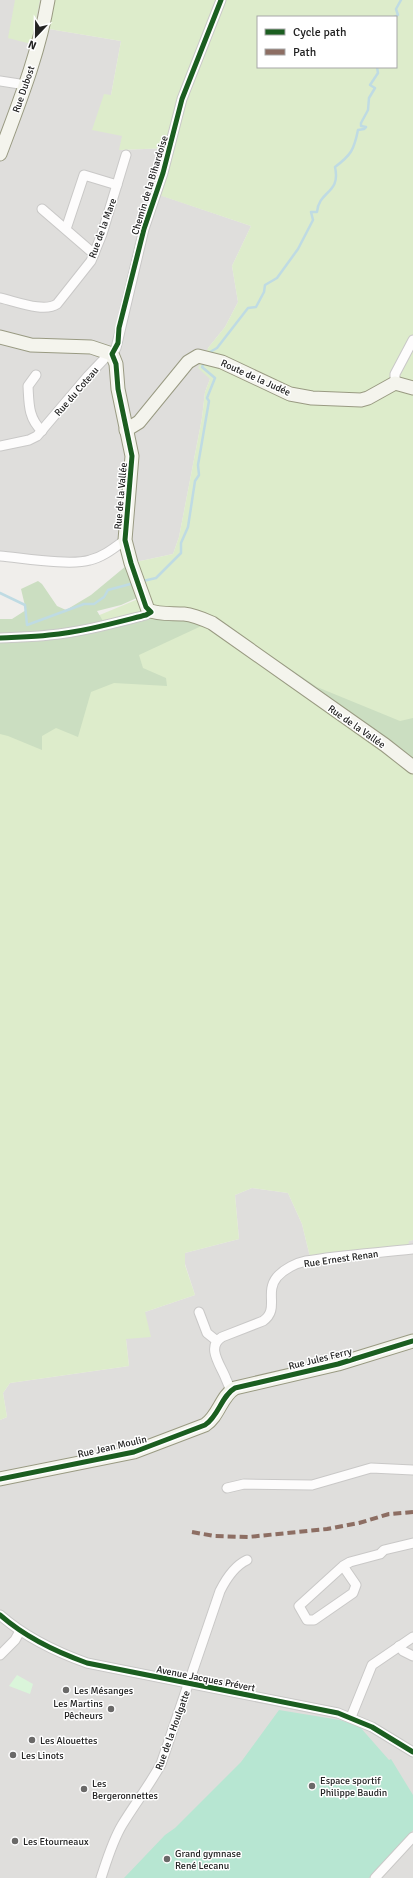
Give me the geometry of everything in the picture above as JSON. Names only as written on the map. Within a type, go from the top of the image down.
[{"type":"street","name":"Rue Dubost","points":[[0,154],[26,85],[43,28],[48,0]]},
{"type":"street","name":"Chemin de la Bihardoise","points":[[112,354],[118,343],[120,328],[144,228],[163,173],[182,99],[221,0]]},
{"type":"street","points":[[0,81],[26,85]]},
{"type":"street","name":"Rue de la Mare","points":[[0,298],[42,308],[52,307],[84,270],[94,254],[126,155]]},
{"type":"street","points":[[66,229],[83,176],[86,175],[117,185]]},
{"type":"street","points":[[42,209],[94,254]]},
{"type":"street","points":[[0,337],[31,345],[91,347],[112,354]]},
{"type":"street","points":[[413,340],[395,374],[395,383],[413,388]]},
{"type":"street","name":"Rue du Coteau","points":[[0,446],[32,440],[42,431],[106,357],[112,354]]},
{"type":"street","name":"Rue de la Vallée","points":[[112,354],[116,364],[118,389],[132,456],[125,540],[134,574],[147,608],[151,612],[185,614],[212,623],[385,745],[413,767]]},
{"type":"street","name":"Route de la Judée","points":[[126,430],[138,422],[188,362],[198,356],[222,362],[290,394],[312,398],[361,400],[368,398],[395,383]]},
{"type":"street","points":[[36,375],[28,386],[30,413],[34,423],[42,431]]},
{"type":"street","points":[[0,556],[70,562],[89,561],[106,553],[125,540]]},
{"type":"street","points":[[0,638],[48,636],[100,627],[146,615],[151,612]]},
{"type":"street","name":"Rue Ernest Renan","points":[[217,1342],[222,1337],[263,1321],[268,1317],[271,1310],[272,1287],[276,1278],[286,1269],[306,1261],[413,1249]]},
{"type":"street","points":[[199,1312],[207,1333],[217,1342],[215,1351],[217,1362],[231,1391]]},
{"type":"street","name":"Rue Jules Ferry","points":[[231,1391],[243,1385],[338,1364],[413,1341]]},
{"type":"street","name":"Rue Jean Moulin","points":[[0,1479],[125,1455],[152,1447],[209,1423],[231,1391]]},
{"type":"street","points":[[227,1488],[244,1484],[312,1485],[371,1468],[413,1470]]},
{"type":"street","points":[[343,1566],[356,1585],[354,1593],[314,1620],[306,1620],[299,1606],[343,1566],[350,1562],[380,1554],[384,1550],[413,1543]]},
{"type":"street","name":"Rue de la Houlgatte","points":[[101,1878],[112,1846],[121,1826],[147,1789],[161,1764],[220,1591],[239,1564],[247,1560]]},
{"type":"street","name":"Avenue Jacques Prévert","points":[[0,1614],[20,1631],[66,1656],[87,1663],[315,1708],[351,1717],[392,1738],[413,1752]]},
{"type":"street","points":[[0,1655],[15,1640],[20,1631]]},
{"type":"street","points":[[351,1717],[372,1665],[413,1637]]},
{"type":"street","points":[[399,1646],[403,1651],[413,1656]]},
{"type":"street","points":[[375,1878],[413,1837]]},
{"type":"shaded area","points":[[0,0],[48,0],[43,28],[121,41],[111,95],[123,136],[120,150],[170,148],[157,194],[251,226],[232,266],[238,302],[225,327],[208,348],[210,379],[205,392],[202,418],[179,537],[173,554],[131,563],[125,541],[96,558],[0,556]]},
{"type":"shaded area","points":[[252,1188],[288,1193],[302,1224],[310,1257],[413,1240],[413,1878],[0,1878],[0,1420],[7,1417],[3,1393],[10,1383],[129,1366],[126,1339],[145,1312],[195,1295],[185,1264],[185,1253],[239,1239],[235,1195]]},
{"type":"green space","points":[[15,0],[40,0],[31,44],[8,38]]},
{"type":"green space","points":[[48,0],[413,0],[413,1240],[409,1241],[408,1246],[310,1257],[302,1224],[288,1193],[252,1188],[235,1195],[239,1239],[185,1253],[185,1265],[195,1295],[145,1312],[151,1337],[126,1339],[129,1366],[10,1383],[3,1393],[7,1417],[0,1420],[0,647],[20,648],[143,597],[131,563],[173,554],[179,537],[202,418],[205,392],[210,379],[198,368],[208,348],[225,327],[238,302],[232,266],[251,226],[156,194],[169,148],[119,150],[122,136],[92,130],[104,94],[111,95],[121,41],[43,28]]},
{"type":"green space","points":[[126,566],[139,597],[121,605],[97,611],[103,621],[136,615],[147,620],[168,615],[210,622],[139,655],[143,668],[166,678],[167,686],[114,683],[91,692],[78,737],[56,728],[42,736],[42,750],[0,734],[0,619],[12,619],[26,610],[21,589],[38,581],[42,584],[57,606],[66,610],[91,595]]},
{"type":"green space","points":[[280,662],[317,687],[400,721],[413,718],[413,767],[275,667]]},
{"type":"green space","points":[[17,1675],[33,1684],[30,1694],[9,1686]]},
{"type":"green space","name":"Espace sportif Philippe Baudin","points":[[279,1710],[340,1720],[360,1727],[389,1760],[391,1759],[413,1795],[413,1830],[369,1878],[124,1878],[165,1835],[175,1828],[241,1762]]},
{"type":"waterway","points":[[396,16],[398,15],[396,9],[401,0]]},
{"type":"waterway","points":[[210,352],[217,348],[248,308],[256,307],[264,292],[265,285],[277,278],[298,249],[313,220],[311,212],[317,212],[322,199],[335,182],[335,167],[351,152],[358,130],[366,127],[361,126],[361,123],[368,110],[369,98],[375,88],[370,85],[378,73],[377,68]]},
{"type":"waterway","points":[[143,581],[156,578],[181,553],[181,543],[188,527],[195,481],[199,475],[198,465],[209,401],[207,398],[215,378],[202,367],[204,363]]},
{"type":"waterway","points":[[0,593],[25,605],[27,625],[84,604],[94,604],[104,597],[108,590],[134,583]]},
{"type":"marked path","points":[[192,1532],[214,1536],[248,1537],[327,1529],[359,1523],[389,1514],[413,1512]]},
{"type":"cycle path","points":[[0,638],[43,636],[74,632],[146,615],[151,612],[146,607],[125,540],[132,456],[118,389],[116,364],[112,354],[118,343],[119,328],[144,229],[163,173],[182,99],[221,0]]},
{"type":"cycle path","points":[[0,1479],[134,1452],[205,1425],[214,1417],[226,1396],[235,1388],[338,1364],[413,1341]]},
{"type":"cycle path","points":[[0,1615],[30,1637],[64,1654],[87,1663],[338,1713],[372,1727],[413,1752]]},
{"type":"place","name":"Les Mésanges","points":[[66,1690]]},
{"type":"place","name":"Les Martins Pêcheurs","points":[[111,1709]]},
{"type":"place","name":"Les Alouettes","points":[[32,1740]]},
{"type":"place","name":"Les Linots","points":[[13,1755]]},
{"type":"place","name":"Espace sportif Philippe Baudin","points":[[312,1786]]},
{"type":"place","name":"Les Bergeronnettes","points":[[84,1789]]},
{"type":"place","name":"Les Etourneaux","points":[[15,1841]]},
{"type":"place","name":"Grand gymnase René Lecanu","points":[[167,1859]]}]
